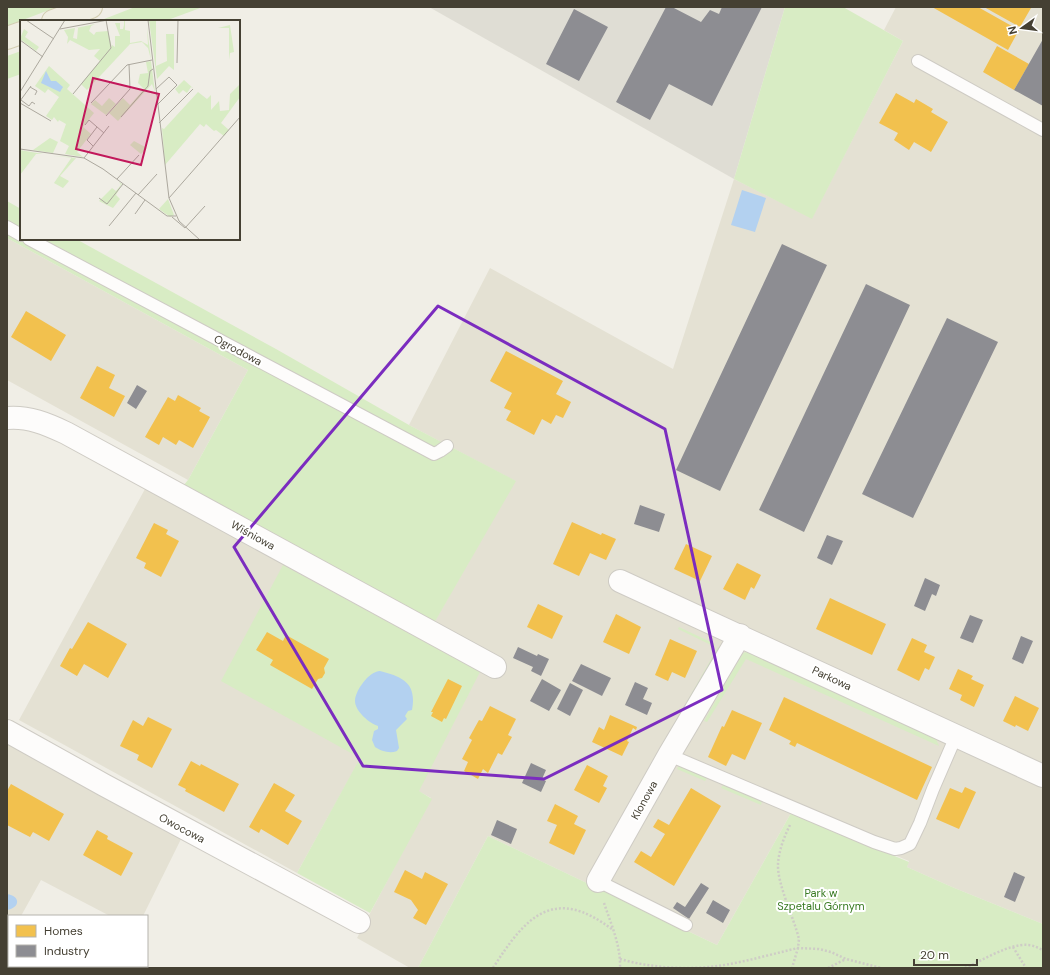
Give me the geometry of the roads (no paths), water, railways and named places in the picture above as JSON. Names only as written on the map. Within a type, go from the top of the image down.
[{"type":"main road","points":[[56,20],[90,7]]},
{"type":"main road","points":[[7,38],[20,33]]},
{"type":"street","name":"Wiśniowa","points":[[7,418],[29,419],[45,423],[66,433],[495,667]]},
{"type":"street","name":"Parkowa","points":[[620,580],[1043,776]]},
{"type":"street","name":"Klonowa","points":[[598,881],[669,755],[740,635]]},
{"type":"street","name":"Owocowa","points":[[7,731],[104,785],[359,922]]},
{"type":"lane","points":[[918,61],[1043,130]]},
{"type":"lane","points":[[7,227],[20,234]]},
{"type":"lane","name":"Ogrodowa","points":[[31,240],[434,454],[440,452],[447,446]]},
{"type":"lane","points":[[669,755],[874,842],[895,849],[910,844],[920,823],[932,789],[956,736]]},
{"type":"lane","points":[[598,881],[686,925]]},
{"type":"water","points":[[742,190],[766,198],[755,232],[731,225]]},
{"type":"water","points":[[380,671],[402,679],[410,687],[412,693],[412,710],[408,711],[405,716],[407,719],[396,730],[399,748],[394,752],[386,752],[375,747],[372,740],[374,731],[378,729],[378,726],[360,713],[357,709],[355,701],[357,692],[363,682],[371,674]]},
{"type":"water","points":[[7,894],[15,897],[17,902],[14,907],[7,910]]},
{"type":"park label","name":"Park w Szpetalu Górnym","points":[[821,899]]}]
